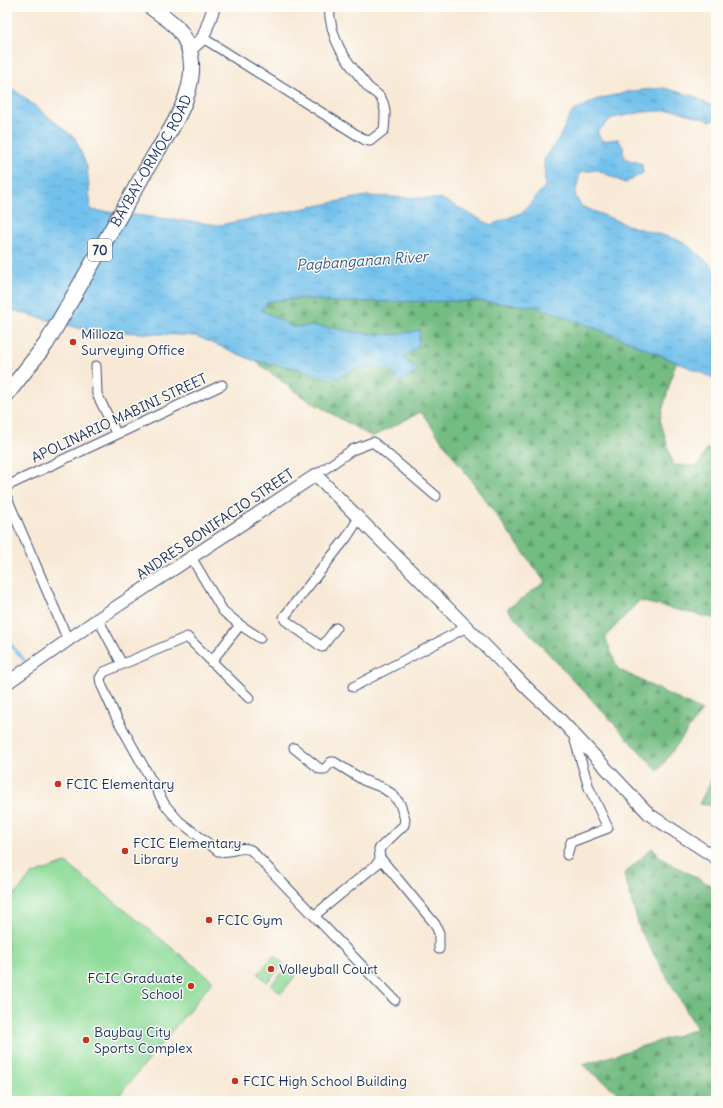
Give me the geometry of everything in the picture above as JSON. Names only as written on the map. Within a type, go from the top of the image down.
[{"type":"main road","name":"BAYBAY-ORMOC ROAD","points":[[7,394],[46,344],[154,156],[169,134],[187,97],[191,76],[187,43],[179,29],[151,7]]},
{"type":"street","points":[[189,51],[203,38],[214,7]]},
{"type":"street","points":[[203,38],[365,140],[370,141],[384,130],[386,112],[380,97],[370,89],[336,45],[330,22],[329,7]]},
{"type":"street","points":[[96,366],[97,394],[116,433]]},
{"type":"street","name":"APOLINARIO MABINI STREET","points":[[7,486],[116,433],[222,385]]},
{"type":"street","name":"ANDRES BONIFACIO STREET","points":[[7,683],[98,619],[352,450],[373,442],[436,496]]},
{"type":"street","points":[[316,475],[572,733],[650,815],[716,858]]},
{"type":"street","points":[[7,498],[68,640]]},
{"type":"street","points":[[336,628],[322,647],[285,620],[284,617],[347,537],[359,518]]},
{"type":"street","points":[[191,557],[223,611],[240,625],[260,638]]},
{"type":"street","points":[[98,619],[122,664]]},
{"type":"street","points":[[211,662],[240,625]]},
{"type":"street","points":[[353,688],[467,627]]},
{"type":"street","points":[[249,698],[211,662],[189,638],[185,637],[104,672],[100,681],[115,715],[168,809],[179,821],[218,851],[226,852],[243,848],[251,850],[395,1000]]},
{"type":"street","points":[[567,855],[571,842],[608,828],[589,788],[572,733]]},
{"type":"street","points":[[294,748],[320,769],[325,769],[331,762],[334,762],[363,780],[387,790],[396,799],[404,817],[405,824],[379,848],[380,859],[377,864],[315,915]]},
{"type":"street","points":[[380,859],[435,924],[439,932],[438,949]]},
{"type":"green space","points":[[306,298],[327,302],[478,301],[538,307],[614,335],[676,362],[660,419],[673,465],[698,466],[707,449],[716,451],[716,619],[639,601],[605,637],[618,669],[702,711],[658,771],[507,609],[545,582],[421,412],[372,437],[303,397],[255,361],[300,369],[331,379],[366,366],[418,370],[403,358],[418,346],[420,330],[393,335],[363,333],[316,326],[293,327],[260,311],[269,301]]},
{"type":"green space","points":[[716,771],[716,806],[699,804]]},
{"type":"green space","points":[[652,848],[664,860],[716,888],[716,1101],[628,1101],[583,1065],[697,1029],[640,930],[624,874]]},
{"type":"green space","name":"Baybay City Sports Complex","points":[[66,863],[213,981],[116,1099],[117,1101],[7,1101],[7,904],[31,875]]},
{"type":"green space","name":"Volleyball Court","points":[[274,955],[284,964],[267,982],[258,974]]},
{"type":"green space","name":"Volleyball Court","points":[[287,966],[297,974],[281,993],[271,985]]},
{"type":"water","name":"Pagbanganan River","points":[[7,84],[75,138],[87,167],[91,210],[220,225],[366,196],[442,199],[491,225],[523,212],[545,186],[544,160],[560,136],[572,112],[598,99],[632,91],[664,88],[693,96],[716,108],[716,119],[711,121],[675,110],[643,112],[612,118],[597,132],[602,141],[618,139],[623,147],[624,158],[642,164],[643,173],[625,183],[598,170],[580,172],[575,195],[581,206],[630,226],[682,241],[716,269],[716,379],[614,335],[538,307],[478,301],[327,302],[306,298],[269,301],[261,310],[293,327],[316,326],[363,333],[393,335],[420,330],[418,346],[403,358],[419,371],[399,382],[390,369],[366,366],[331,379],[300,369],[255,361],[196,336],[85,330],[8,309]]},
{"type":"waterway","points":[[7,640],[24,660]]},
{"type":"place","name":"Milloza Surveying Office","points":[[73,342]]},
{"type":"place","name":"FCIC Elementary","points":[[58,784]]},
{"type":"place","name":"FCIC Elementary Library","points":[[125,851]]},
{"type":"place","name":"FCIC Gym","points":[[209,920]]},
{"type":"place","name":"Volleyball Court","points":[[271,969]]},
{"type":"place","name":"FCIC Graduate School","points":[[191,986]]},
{"type":"place","name":"Baybay City Sports Complex","points":[[86,1040]]},
{"type":"place","name":"FCIC High School Building","points":[[235,1081]]}]
